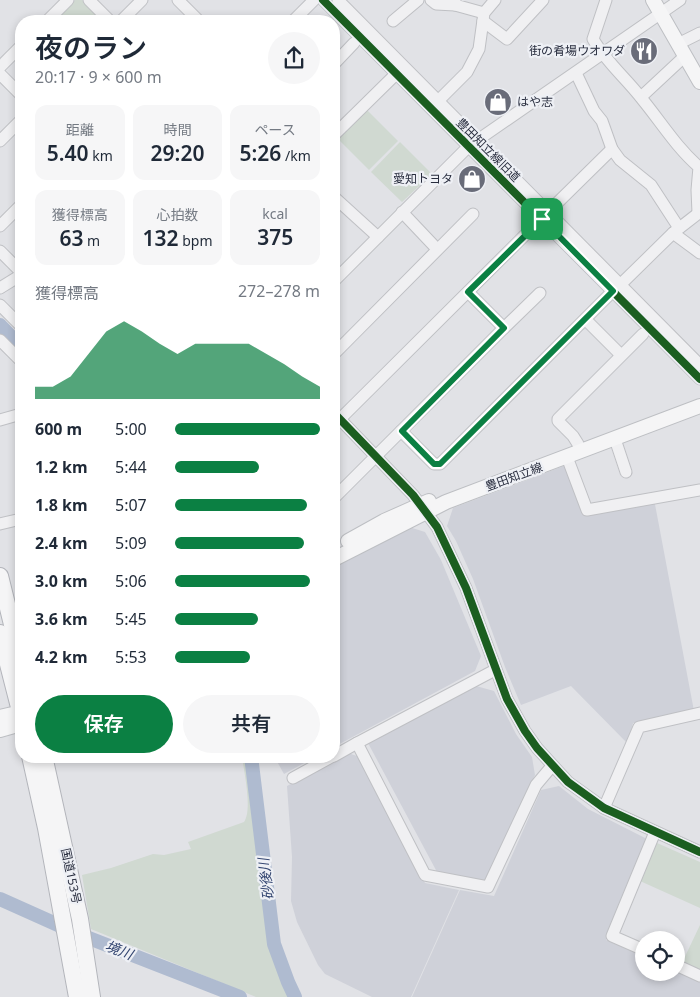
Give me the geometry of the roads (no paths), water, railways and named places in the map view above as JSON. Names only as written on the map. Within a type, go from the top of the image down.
[{"type":"highway","points":[[0,576],[15,632]]},
{"type":"highway","points":[[0,633],[15,690]]},
{"type":"highway","name":"国道153号","points":[[32,763],[46,828],[59,858],[80,919],[92,997]]},
{"type":"highway","name":"国道153号","points":[[45,763],[77,997]]},
{"type":"main road","points":[[653,0],[700,82]]},
{"type":"main road","name":"豊田知立線","points":[[340,555],[424,508],[578,444],[700,397]]},
{"type":"main road","name":"豊田知立線","points":[[340,545],[384,521],[446,502],[700,406]]},
{"type":"main road","points":[[0,717],[15,714]]},
{"type":"main road","points":[[0,730],[15,726]]},
{"type":"street","points":[[53,15],[68,0]]},
{"type":"street","points":[[89,0],[104,15]]},
{"type":"street","points":[[126,15],[142,0]]},
{"type":"street","points":[[178,0],[193,15]]},
{"type":"street","points":[[299,15],[314,0]]},
{"type":"street","name":"豊田知立線旧道","points":[[323,0],[338,15]]},
{"type":"street","name":"豊田知立線旧道","points":[[338,0],[438,101],[474,143],[616,288],[700,380]]},
{"type":"street","points":[[393,21],[418,0]]},
{"type":"street","points":[[431,0],[436,4],[455,2],[483,17],[507,39],[544,0]]},
{"type":"street","points":[[438,101],[466,72],[480,49],[483,17],[495,0]]},
{"type":"street","points":[[402,431],[434,464],[440,464],[616,288],[676,231],[699,213],[697,190],[699,167],[684,154],[641,97],[602,54],[593,39],[606,0]]},
{"type":"street","points":[[340,275],[474,143],[680,0]]},
{"type":"street","name":"豊田知立線旧道","points":[[340,17],[396,74],[474,143]]},
{"type":"street","points":[[641,97],[682,50],[700,34]]},
{"type":"street","points":[[340,58],[354,43]]},
{"type":"street","points":[[0,67],[15,52]]},
{"type":"street","points":[[576,73],[594,111],[602,121],[612,149],[620,160],[651,185],[676,231],[700,253]]},
{"type":"street","points":[[0,74],[15,89]]},
{"type":"street","points":[[340,129],[396,74]]},
{"type":"street","points":[[0,141],[15,126]]},
{"type":"street","points":[[340,415],[612,149]]},
{"type":"street","points":[[340,205],[378,237]]},
{"type":"street","points":[[0,226],[15,211]]},
{"type":"street","points":[[402,212],[438,249]]},
{"type":"street","points":[[340,348],[473,214]]},
{"type":"street","points":[[0,251],[15,267]]},
{"type":"street","points":[[0,288],[15,277]]},
{"type":"street","name":"豊田知立線旧道","points":[[616,288],[697,357]]},
{"type":"street","points":[[468,292],[504,328]]},
{"type":"street","points":[[340,492],[540,293]]},
{"type":"street","points":[[0,305],[15,320]]},
{"type":"street","points":[[586,320],[622,355]]},
{"type":"street","points":[[578,444],[558,419],[643,334]]},
{"type":"street","points":[[0,340],[15,355]]},
{"type":"street","points":[[0,420],[15,416]]},
{"type":"street","points":[[340,423],[376,457],[424,508],[451,553],[507,699],[525,731],[552,766],[580,791],[604,808],[699,850]]},
{"type":"street","points":[[615,439],[626,472]]},
{"type":"street","points":[[568,457],[587,510],[700,490]]},
{"type":"street","points":[[0,524],[15,520]]},
{"type":"street","points":[[340,752],[495,670]]},
{"type":"street","points":[[604,808],[639,727],[700,713]]},
{"type":"street","points":[[356,743],[425,875],[488,887],[536,785],[552,766]]},
{"type":"street","points":[[293,778],[320,763]]},
{"type":"street","points":[[635,946],[612,936],[655,832]]},
{"type":"street","points":[[685,969],[700,976]]},
{"type":"waterway","name":"砂後川","points":[[0,325],[15,341]]},
{"type":"waterway","name":"砂後川","points":[[252,763],[274,944],[295,997]]},
{"type":"waterway","name":"境川","points":[[0,899],[76,933],[240,997]]},
{"type":"place","name":"街の肴場ウオワダ","points":[[644,51]]},
{"type":"place","name":"はや志","points":[[498,102]]},
{"type":"place","name":"愛知トヨタ","points":[[472,179]]}]
